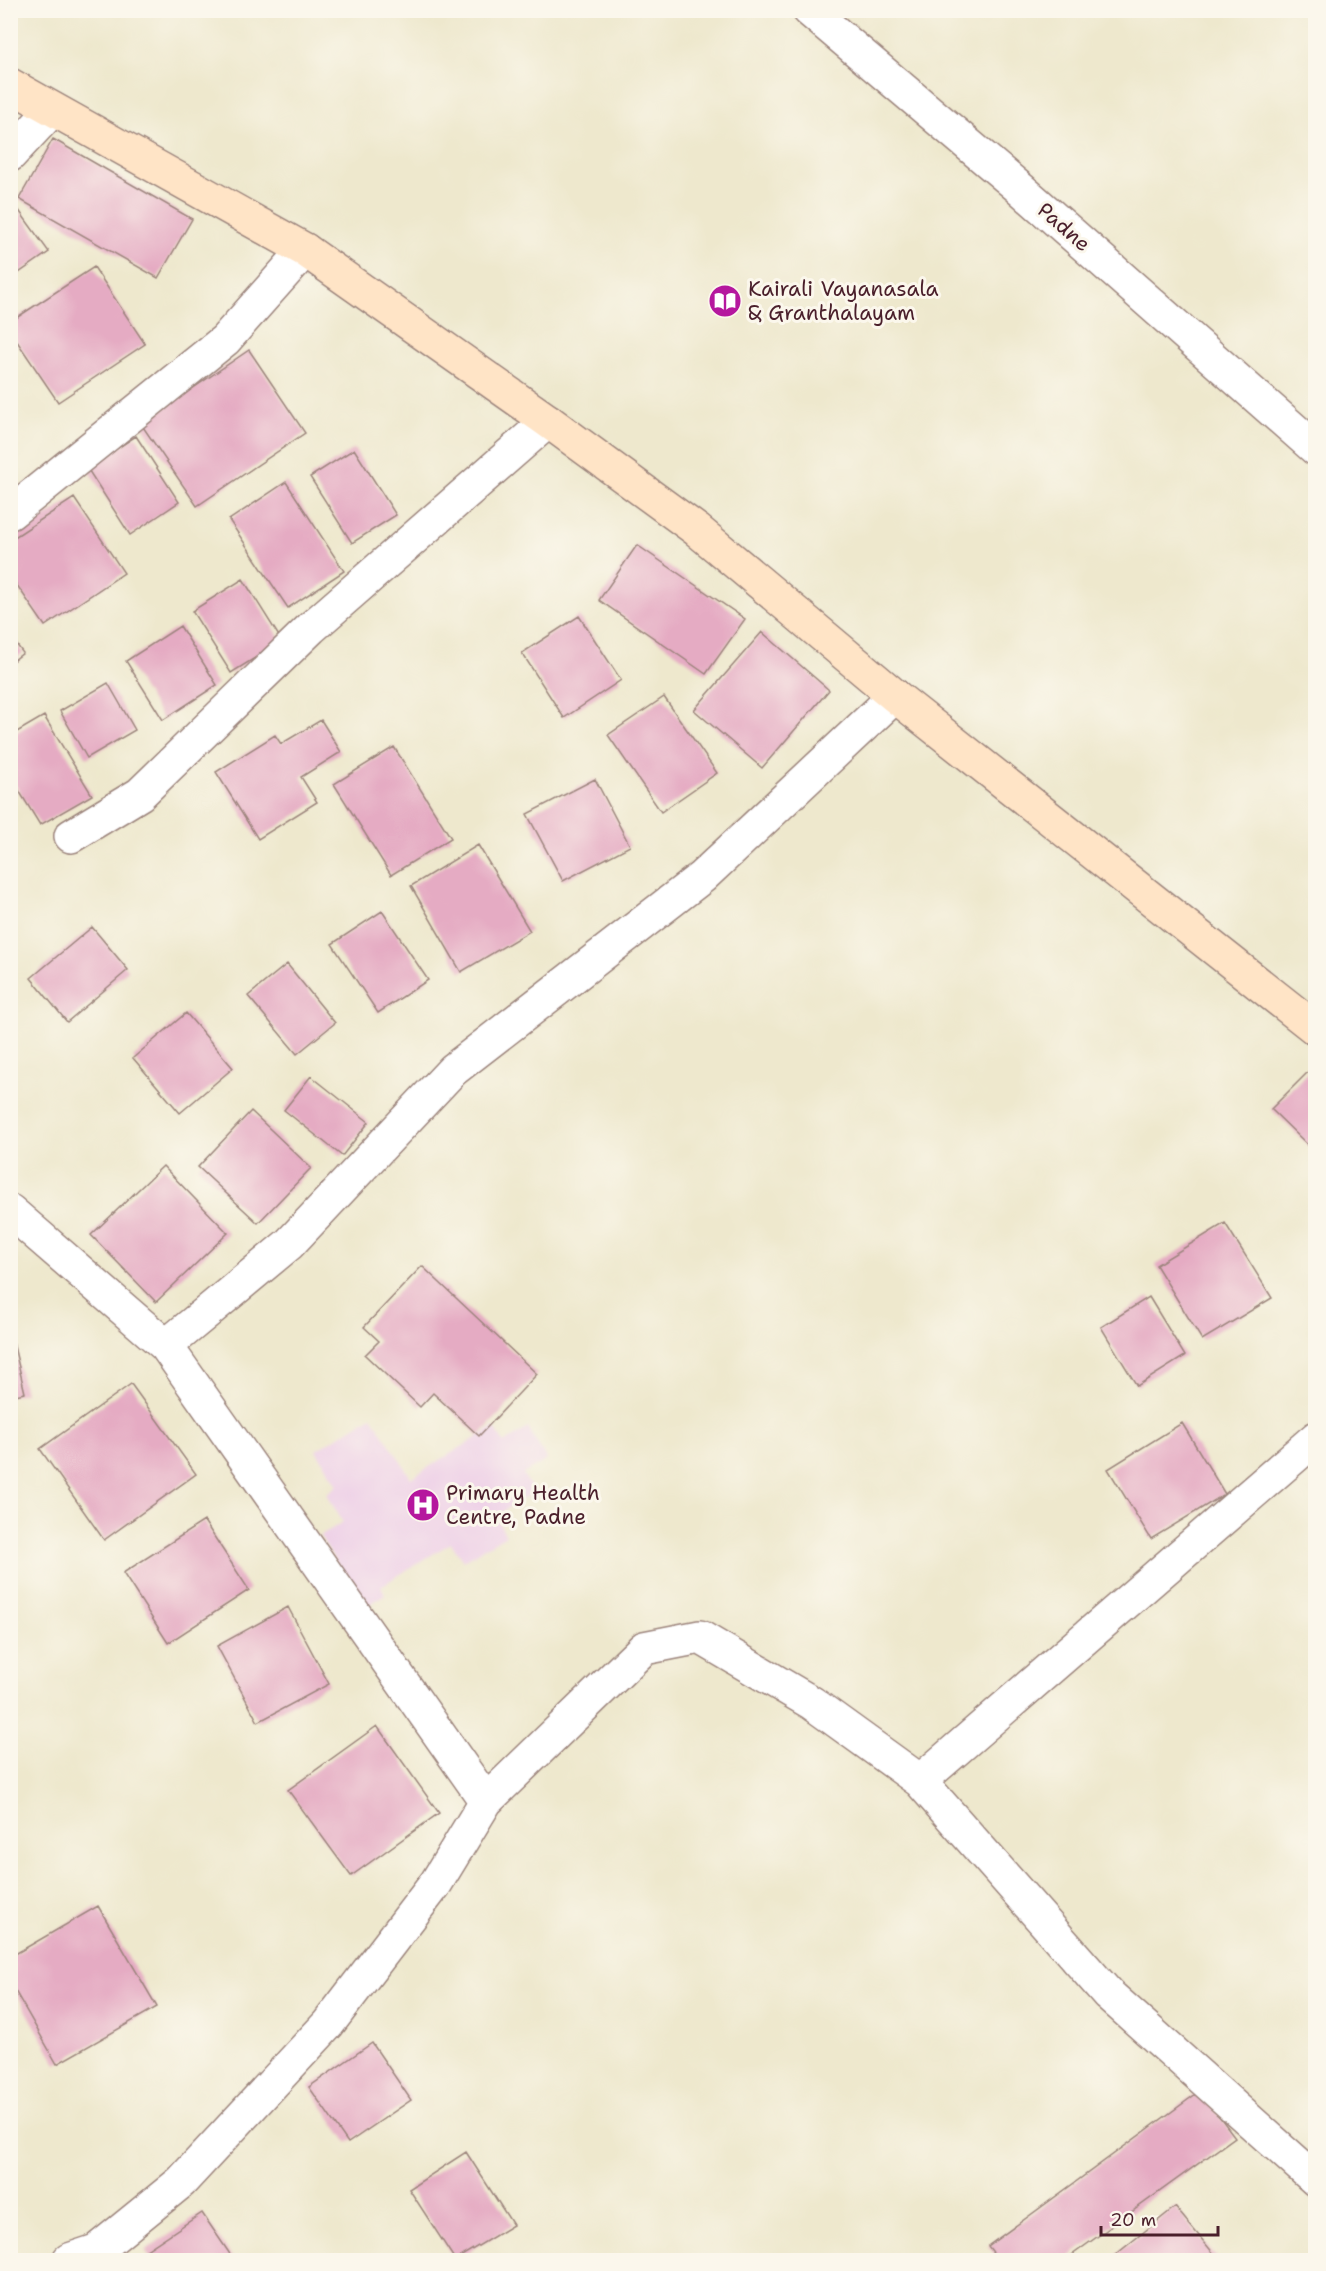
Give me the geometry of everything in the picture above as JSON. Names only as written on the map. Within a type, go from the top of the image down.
[{"type":"main road","points":[[10,85],[305,250],[548,421],[697,530],[895,696],[1314,1026]]},
{"type":"street","name":"Padne","points":[[809,10],[1022,190],[1316,449]]},
{"type":"street","points":[[10,155],[52,110]]},
{"type":"street","points":[[10,513],[225,340],[305,250]]},
{"type":"street","points":[[71,836],[141,794],[311,628],[548,421]]},
{"type":"street","points":[[166,1346],[289,1244],[453,1070],[702,877],[895,696]]},
{"type":"street","points":[[10,1210],[166,1346],[486,1801]]},
{"type":"street","points":[[920,1781],[1316,1438]]},
{"type":"street","points":[[69,2260],[96,2251],[181,2182],[328,2024],[436,1883],[486,1801],[644,1648],[700,1637],[812,1703],[920,1781],[1108,1994],[1316,2180]]},
{"type":"shaded area","name":"Primary Health Centre, Padne","points":[[372,1416],[411,1478],[494,1427],[504,1443],[528,1428],[547,1460],[523,1474],[534,1492],[495,1516],[506,1535],[463,1561],[451,1543],[381,1586],[385,1594],[364,1608],[320,1536],[343,1522],[326,1494],[338,1485],[316,1450]]},
{"type":"building","points":[[53,139],[192,219],[158,278],[19,199]]},
{"type":"building","points":[[10,198],[49,252],[10,279]]},
{"type":"building","points":[[94,267],[145,344],[58,402],[10,331],[10,322]]},
{"type":"building","points":[[249,350],[305,433],[197,506],[141,424]]},
{"type":"building","points":[[136,436],[179,502],[130,535],[87,468]]},
{"type":"building","points":[[354,449],[396,515],[352,543],[310,477]]},
{"type":"building","points":[[286,482],[344,571],[288,608],[229,520]]},
{"type":"building","points":[[74,498],[124,573],[45,626],[10,575],[10,540]]},
{"type":"building","points":[[637,545],[745,619],[706,674],[599,600]]},
{"type":"building","points":[[243,579],[282,641],[231,673],[192,611]]},
{"type":"building","points":[[579,616],[621,680],[564,718],[522,653]]},
{"type":"building","points":[[180,626],[217,685],[163,720],[126,661]]},
{"type":"building","points":[[762,632],[829,690],[762,768],[694,710]]},
{"type":"building","points":[[10,636],[23,653],[10,663]]},
{"type":"building","points":[[108,683],[135,730],[87,758],[60,711]]},
{"type":"building","points":[[664,697],[717,773],[661,812],[608,735]]},
{"type":"building","points":[[44,716],[92,795],[40,825],[10,776],[10,736]]},
{"type":"building","points":[[321,720],[341,752],[301,777],[317,802],[258,839],[216,772],[275,735],[281,744]]},
{"type":"building","points":[[394,747],[451,838],[391,875],[334,784]]},
{"type":"building","points":[[595,779],[630,846],[563,881],[527,814]]},
{"type":"building","points":[[478,845],[530,931],[461,972],[411,886]]},
{"type":"building","points":[[382,911],[428,980],[378,1013],[332,944]]},
{"type":"building","points":[[92,927],[128,970],[67,1022],[31,978]]},
{"type":"building","points":[[287,964],[335,1023],[297,1054],[248,996]]},
{"type":"building","points":[[186,1013],[233,1068],[180,1113],[133,1058]]},
{"type":"building","points":[[1316,1064],[1316,1153],[1271,1109]]},
{"type":"building","points":[[311,1076],[369,1122],[342,1156],[284,1110]]},
{"type":"building","points":[[251,1111],[311,1168],[258,1223],[198,1167]]},
{"type":"building","points":[[163,1166],[228,1233],[156,1302],[91,1235]]},
{"type":"building","points":[[1225,1223],[1272,1298],[1202,1340],[1156,1265]]},
{"type":"building","points":[[422,1266],[537,1374],[479,1436],[433,1393],[420,1407],[365,1355],[379,1341],[364,1327]]},
{"type":"building","points":[[1149,1297],[1185,1356],[1137,1386],[1101,1327]]},
{"type":"building","points":[[10,1329],[25,1393],[10,1396]]},
{"type":"building","points":[[131,1384],[196,1474],[104,1540],[40,1449]]},
{"type":"building","points":[[1182,1423],[1225,1494],[1151,1539],[1108,1469]]},
{"type":"building","points":[[204,1521],[249,1590],[168,1643],[123,1573]]},
{"type":"building","points":[[288,1607],[329,1684],[258,1722],[217,1646]]},
{"type":"building","points":[[377,1726],[439,1813],[351,1876],[288,1790]]},
{"type":"building","points":[[98,1906],[157,2007],[57,2064],[10,1982],[10,1957]]},
{"type":"building","points":[[372,2043],[411,2100],[348,2143],[309,2087]]},
{"type":"building","points":[[1200,2091],[1235,2137],[1065,2260],[999,2260],[988,2246]]},
{"type":"building","points":[[466,2152],[513,2225],[455,2260],[409,2189]]},
{"type":"building","points":[[1175,2207],[1219,2260],[1109,2260]]},
{"type":"building","points":[[202,2213],[234,2260],[152,2260],[145,2251]]},
{"type":"place","name":"Kairali Vayanasala & Granthalayam","points":[[725,301]]},
{"type":"place","name":"Primary Health Centre, Padne","points":[[423,1505]]}]
